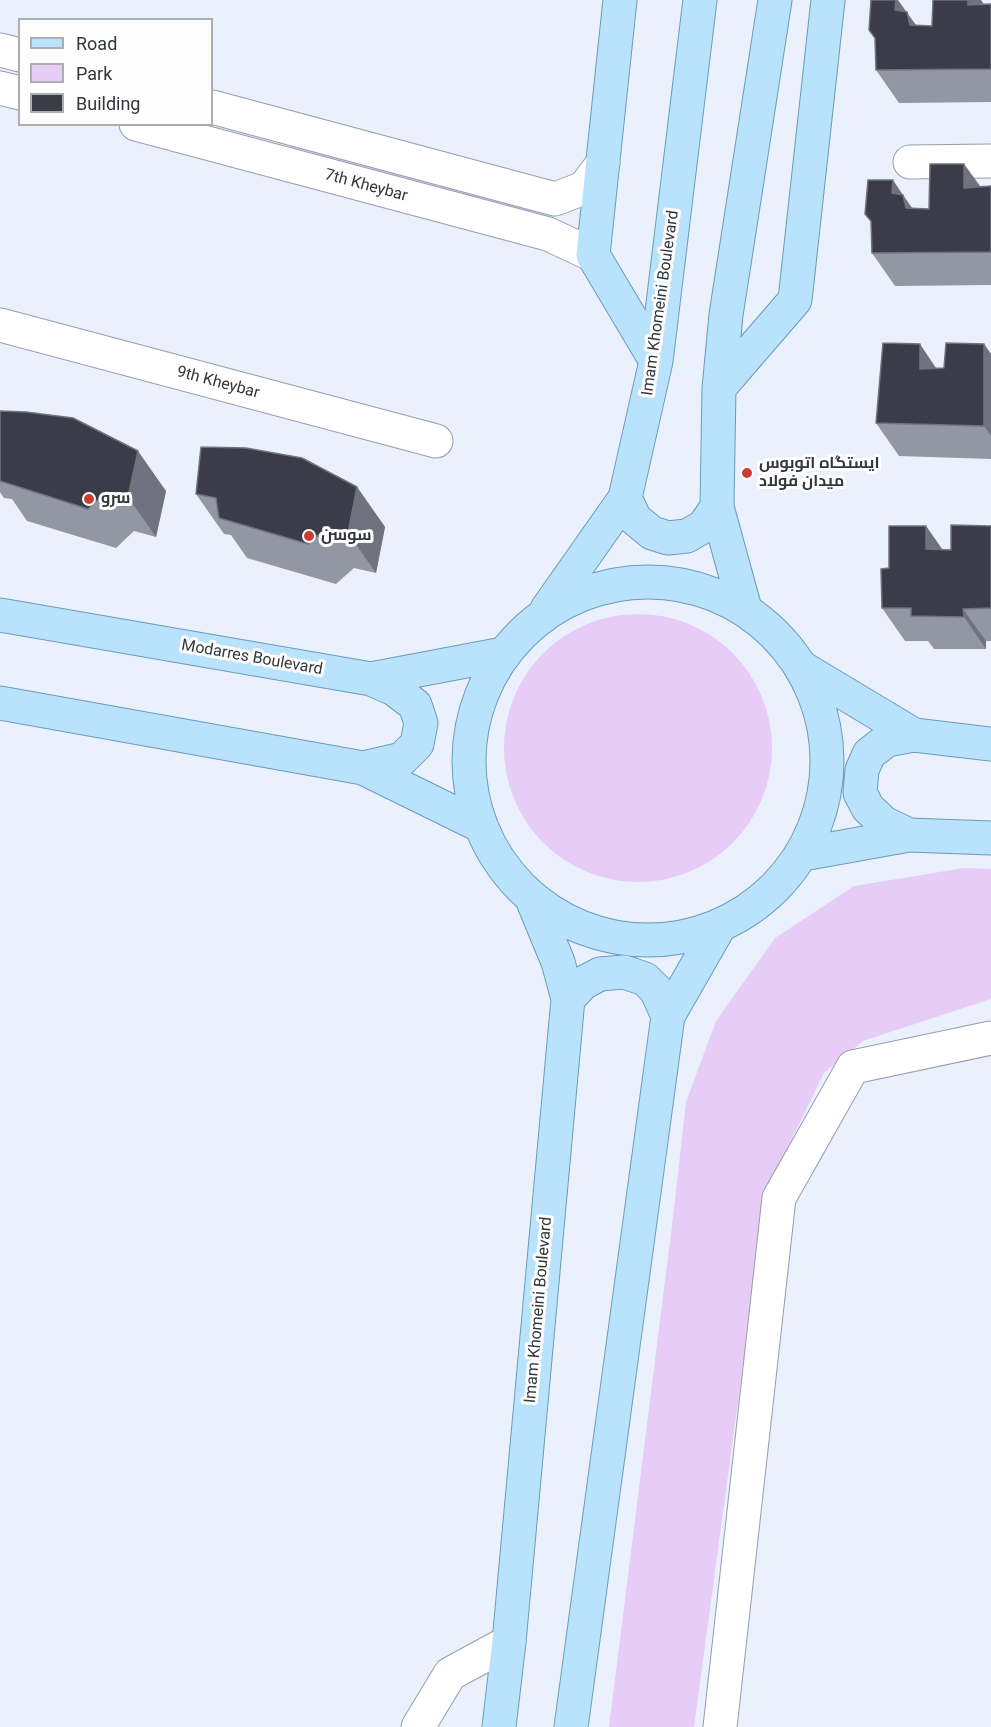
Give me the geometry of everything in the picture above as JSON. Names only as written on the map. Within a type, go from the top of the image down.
[{"type":"main road","points":[[620,0],[593,255],[656,361]]},
{"type":"main road","name":"Imam Khomeini Boulevard","points":[[543,615],[625,498],[656,361],[700,0]]},
{"type":"main road","points":[[745,609],[717,507],[719,388],[726,315],[775,0]]},
{"type":"main road","points":[[719,388],[795,300],[828,0]]},
{"type":"main road","points":[[625,498],[635,519],[651,533],[668,538],[687,536],[704,526],[717,507]]},
{"type":"main road","points":[[664,582],[706,591],[745,609],[778,636],[804,669],[822,714],[829,762],[822,809],[803,854],[767,897],[719,927],[672,940],[622,939],[574,926],[532,899],[501,865],[479,825],[467,766],[476,707],[503,654],[543,615],[580,594],[621,583],[664,582]]},
{"type":"main road","name":"Modarres Boulevard","points":[[0,615],[371,679],[503,654]]},
{"type":"main road","points":[[804,669],[914,735]]},
{"type":"main road","points":[[363,768],[402,759],[417,744],[421,723],[415,705],[394,689],[371,679]]},
{"type":"main road","points":[[0,703],[363,768],[479,825]]},
{"type":"main road","points":[[909,835],[884,823],[868,808],[860,793],[862,770],[869,754],[887,740],[914,735],[991,744]]},
{"type":"main road","points":[[803,854],[909,835],[991,838]]},
{"type":"main road","name":"Imam Khomeini Boulevard","points":[[499,1727],[509,1642],[568,999],[558,962],[532,899]]},
{"type":"main road","points":[[571,1727],[668,1016],[719,927]]},
{"type":"main road","points":[[568,999],[583,983],[600,974],[624,972],[645,979],[656,990],[668,1016]]},
{"type":"street","points":[[0,50],[18,54]]},
{"type":"street","points":[[0,88],[18,92]]},
{"type":"street","points":[[213,107],[555,200],[564,208],[566,220],[560,229],[548,234]]},
{"type":"street","points":[[244,153],[254,118]]},
{"type":"street","name":"7th Kheybar","points":[[143,126],[548,234],[593,255]]},
{"type":"street","points":[[910,162],[991,161]]},
{"type":"street","points":[[555,200],[584,188],[603,163]]},
{"type":"street","name":"9th Kheybar","points":[[0,326],[436,441]]},
{"type":"street","points":[[720,1727],[779,1198],[853,1066],[991,1038]]},
{"type":"street","points":[[418,1727],[450,1674],[509,1642]]},
{"type":"green space","points":[[291,140],[540,205],[535,224],[288,154]]},
{"type":"green space","points":[[638,614],[664,617],[689,624],[712,637],[733,653],[749,674],[762,697],[769,722],[772,748],[769,774],[762,799],[749,822],[733,843],[712,859],[689,872],[664,879],[638,882],[612,879],[587,872],[564,859],[543,843],[527,822],[514,799],[507,774],[504,748],[507,722],[514,697],[527,674],[543,653],[564,637],[587,624],[612,617]]},
{"type":"green space","points":[[964,868],[991,869],[991,999],[863,1041],[824,1073],[787,1149],[760,1212],[755,1276],[694,1727],[609,1727],[686,1102],[716,1021],[775,938],[854,886]]},
{"type":"building","points":[[871,0],[896,0],[895,10],[907,12],[910,25],[932,26],[933,0],[968,0],[968,5],[991,4],[991,69],[876,70],[875,38],[869,30]]},
{"type":"building","points":[[930,164],[964,164],[964,188],[991,186],[991,252],[872,253],[871,221],[865,214],[868,180],[893,180],[892,193],[903,195],[906,208],[929,209]]},
{"type":"building","points":[[883,343],[920,344],[920,369],[944,368],[946,343],[984,344],[984,426],[876,423]]},
{"type":"building","points":[[0,411],[73,418],[138,451],[128,497],[106,492],[88,509],[0,481]]},
{"type":"building","points":[[201,447],[246,448],[302,458],[357,487],[348,533],[326,528],[308,544],[219,518],[216,498],[196,494]]},
{"type":"building","points":[[951,525],[991,526],[991,608],[963,609],[964,617],[911,616],[911,608],[882,608],[881,569],[889,568],[889,526],[926,526],[926,549],[951,550]]},
{"type":"place","name":"ایستگاه اتوبوس میدان فولاد","points":[[747,473]]},
{"type":"place","name":"سرو","points":[[89,499]]},
{"type":"place","name":"سوسن","points":[[309,536]]}]
